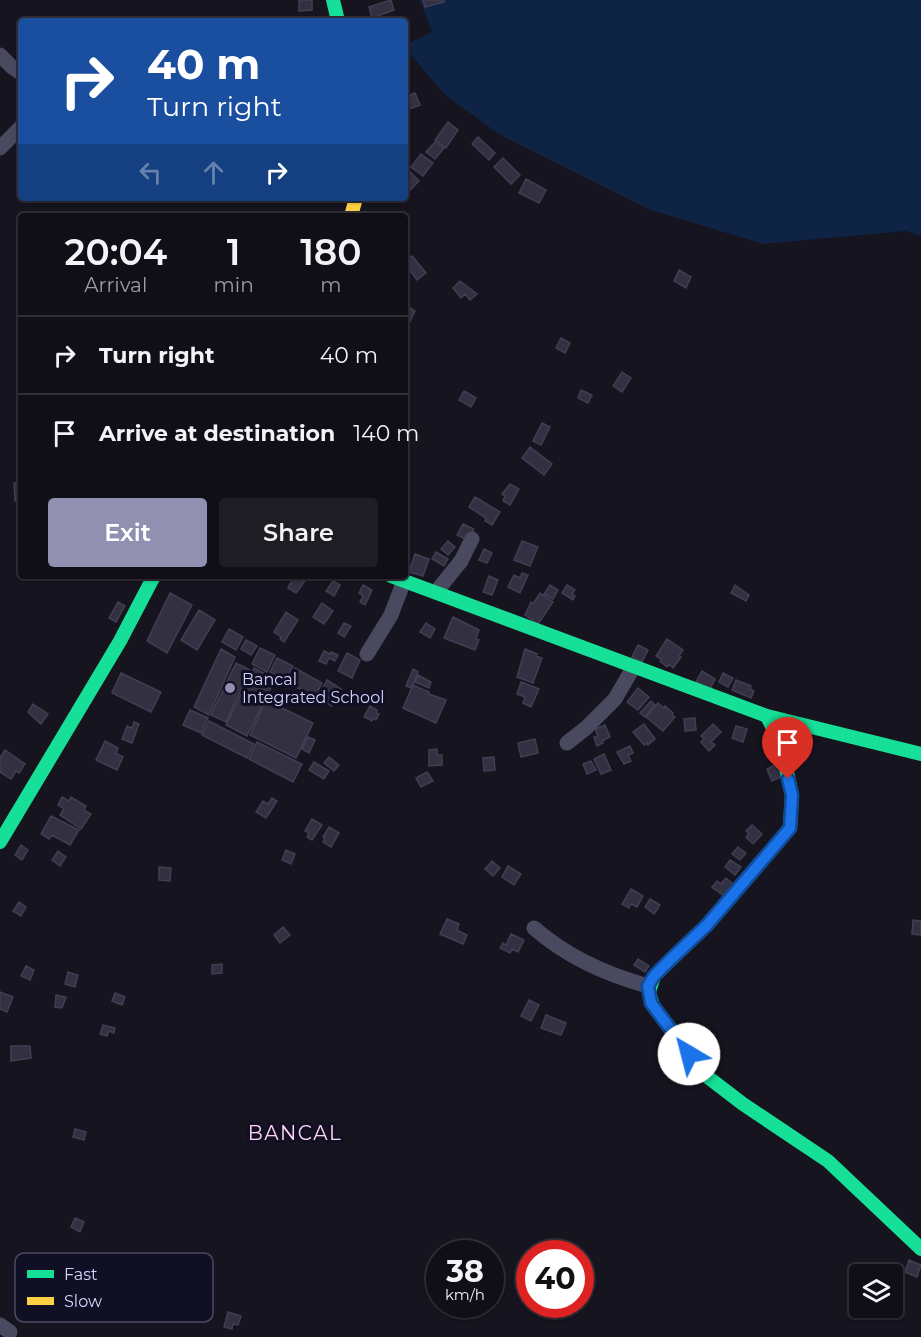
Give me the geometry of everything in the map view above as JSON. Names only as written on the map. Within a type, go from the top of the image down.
[{"type":"street","points":[[333,0],[337,18]]},
{"type":"street","points":[[0,55],[18,71]]},
{"type":"street","points":[[0,148],[18,130]]},
{"type":"street","points":[[436,592],[461,561],[472,539]]},
{"type":"street","points":[[0,842],[120,641],[152,579]]},
{"type":"street","points":[[367,654],[391,615],[397,579]]},
{"type":"street","points":[[400,579],[633,668],[767,716],[921,754]]},
{"type":"street","points":[[567,743],[615,699],[633,668]]},
{"type":"street","points":[[767,716],[781,745],[792,795],[790,828],[707,925],[654,976],[648,986],[651,1003],[699,1068],[714,1083],[765,1119],[795,1136],[830,1163],[921,1249]]},
{"type":"street","points":[[534,928],[553,945],[602,969],[648,986]]},
{"type":"water","points":[[420,0],[921,0],[921,236],[906,231],[763,244],[648,209],[500,135],[444,94],[408,52],[408,44],[432,32]]},
{"type":"building","points":[[299,0],[312,0],[312,10],[299,11]]},
{"type":"building","points":[[391,0],[394,10],[372,18],[369,7]]},
{"type":"building","points":[[423,0],[444,0],[444,2],[425,7]]},
{"type":"building","points":[[415,93],[420,105],[409,109],[408,96]]},
{"type":"building","points":[[448,122],[458,130],[446,148],[435,140]]},
{"type":"building","points":[[478,137],[495,153],[489,160],[472,144]]},
{"type":"building","points":[[436,141],[444,148],[435,159],[426,152]]},
{"type":"building","points":[[421,154],[433,163],[423,176],[411,167]]},
{"type":"building","points":[[503,158],[520,175],[511,184],[494,167]]},
{"type":"building","points":[[408,170],[419,181],[408,192]]},
{"type":"building","points":[[526,179],[546,190],[539,203],[519,193]]},
{"type":"building","points":[[412,256],[426,273],[417,280],[408,268],[408,259]]},
{"type":"building","points":[[679,270],[691,277],[686,288],[674,281]]},
{"type":"building","points":[[460,281],[477,294],[470,300],[465,294],[461,298],[453,288]]},
{"type":"building","points":[[408,307],[415,311],[408,322]]},
{"type":"building","points":[[561,338],[570,343],[565,353],[556,348]]},
{"type":"building","points":[[622,372],[631,378],[622,392],[613,386]]},
{"type":"building","points":[[581,390],[592,395],[588,403],[578,398]]},
{"type":"building","points":[[464,391],[476,398],[471,407],[459,400]]},
{"type":"building","points":[[542,423],[550,427],[541,445],[533,441]]},
{"type":"building","points":[[530,447],[552,464],[544,475],[522,458]]},
{"type":"building","points":[[14,483],[18,483],[18,501],[15,501]]},
{"type":"building","points":[[510,484],[519,489],[510,505],[503,501],[505,496],[502,494]]},
{"type":"building","points":[[475,497],[500,512],[492,525],[485,521],[486,518],[469,507]]},
{"type":"building","points":[[463,524],[474,529],[470,538],[465,539],[457,535]]},
{"type":"building","points":[[448,541],[455,547],[448,555],[441,549]]},
{"type":"building","points":[[522,541],[538,547],[530,566],[514,560]]},
{"type":"building","points":[[484,549],[492,553],[487,563],[479,560]]},
{"type":"building","points":[[436,552],[448,559],[444,566],[432,559]]},
{"type":"building","points":[[415,554],[429,559],[423,576],[409,572]]},
{"type":"building","points":[[522,573],[528,575],[520,593],[508,587],[514,575],[520,578]]},
{"type":"building","points":[[489,576],[498,580],[492,595],[483,592]]},
{"type":"building","points":[[292,579],[306,579],[296,593],[288,588]]},
{"type":"building","points":[[333,581],[340,585],[334,596],[326,591]]},
{"type":"building","points":[[363,585],[372,590],[365,605],[360,602],[363,596],[359,593]]},
{"type":"building","points":[[550,585],[558,590],[553,599],[544,594]]},
{"type":"building","points":[[567,585],[575,590],[572,594],[575,596],[573,600],[562,593]]},
{"type":"building","points":[[735,585],[749,595],[746,601],[731,593]]},
{"type":"building","points":[[170,593],[192,605],[167,653],[147,641]]},
{"type":"building","points":[[540,593],[553,602],[538,624],[525,615],[531,602],[533,604]]},
{"type":"building","points":[[118,602],[125,606],[116,622],[109,618]]},
{"type":"building","points":[[322,603],[333,611],[324,624],[313,617]]},
{"type":"building","points":[[199,610],[215,620],[197,650],[181,640]]},
{"type":"building","points":[[286,612],[298,620],[284,642],[274,632]]},
{"type":"building","points":[[453,617],[479,630],[476,639],[479,640],[475,650],[444,638]]},
{"type":"building","points":[[344,623],[351,626],[344,637],[338,633]]},
{"type":"building","points":[[426,623],[435,629],[430,638],[420,632]]},
{"type":"building","points":[[229,629],[243,637],[236,650],[222,642]]},
{"type":"building","points":[[667,639],[683,650],[673,668],[669,664],[667,667],[656,656]]},
{"type":"building","points":[[246,640],[257,646],[251,655],[241,649]]},
{"type":"building","points":[[638,645],[648,650],[642,662],[632,657]]},
{"type":"building","points":[[260,648],[275,655],[267,672],[252,664]]},
{"type":"building","points":[[221,649],[235,657],[209,715],[194,707]]},
{"type":"building","points":[[525,649],[542,658],[533,683],[517,677]]},
{"type":"building","points":[[324,651],[338,655],[335,661],[329,658],[326,664],[319,661]]},
{"type":"building","points":[[347,653],[360,660],[352,678],[338,671]]},
{"type":"building","points":[[277,658],[293,666],[285,680],[270,672]]},
{"type":"building","points":[[236,663],[250,670],[226,722],[211,715]]},
{"type":"building","points":[[254,668],[275,679],[247,736],[226,725]]},
{"type":"building","points":[[295,668],[322,683],[315,697],[288,683]]},
{"type":"building","points":[[413,669],[418,672],[411,688],[406,686]]},
{"type":"building","points":[[702,671],[715,679],[710,689],[696,682]]},
{"type":"building","points":[[121,673],[161,692],[151,712],[112,693]]},
{"type":"building","points":[[723,673],[733,678],[728,687],[719,682]]},
{"type":"building","points":[[418,675],[431,682],[429,688],[415,682]]},
{"type":"building","points":[[327,680],[341,689],[332,706],[317,698]]},
{"type":"building","points":[[736,680],[751,686],[750,689],[754,691],[751,698],[732,690]]},
{"type":"building","points":[[521,682],[539,689],[531,707],[523,703],[525,697],[517,694]]},
{"type":"building","points":[[413,685],[446,700],[436,723],[403,708]]},
{"type":"building","points":[[638,688],[649,697],[638,710],[627,702]]},
{"type":"building","points":[[266,700],[313,723],[296,758],[250,735]]},
{"type":"building","points":[[651,701],[655,705],[645,717],[640,713]]},
{"type":"building","points":[[658,703],[664,708],[665,706],[675,717],[663,731],[646,717]]},
{"type":"building","points":[[33,704],[48,714],[41,724],[28,712]]},
{"type":"building","points":[[370,706],[379,714],[376,720],[373,718],[372,721],[364,717]]},
{"type":"building","points":[[190,710],[208,718],[201,733],[183,725]]},
{"type":"building","points":[[695,718],[696,730],[685,731],[684,719]]},
{"type":"building","points":[[209,721],[254,744],[247,758],[202,735]]},
{"type":"building","points":[[134,722],[139,724],[132,743],[122,739],[127,726],[132,728]]},
{"type":"building","points":[[644,724],[655,739],[648,745],[647,743],[644,745],[633,732]]},
{"type":"building","points":[[713,724],[721,732],[711,742],[715,745],[709,751],[701,742],[704,739],[701,736]]},
{"type":"building","points":[[605,725],[610,737],[597,746],[594,737],[598,736],[595,729]]},
{"type":"building","points":[[736,726],[747,729],[743,742],[732,738]]},
{"type":"building","points":[[308,737],[315,740],[309,753],[302,749]]},
{"type":"building","points":[[535,739],[538,753],[521,757],[518,743]]},
{"type":"building","points":[[105,741],[118,748],[116,753],[123,757],[117,770],[96,760]]},
{"type":"building","points":[[257,742],[302,764],[293,782],[249,759]]},
{"type":"building","points":[[630,746],[633,753],[628,755],[631,761],[624,764],[617,752]]},
{"type":"building","points":[[437,749],[437,755],[442,755],[442,765],[429,766],[429,750]]},
{"type":"building","points":[[5,750],[25,764],[19,773],[16,771],[11,779],[0,772],[0,758]]},
{"type":"building","points":[[604,754],[611,770],[601,774],[594,759]]},
{"type":"building","points":[[329,757],[339,765],[334,771],[324,763]]},
{"type":"building","points":[[494,757],[495,770],[484,771],[483,758]]},
{"type":"building","points":[[591,761],[596,770],[587,774],[583,764]]},
{"type":"building","points":[[314,762],[329,771],[324,779],[309,770]]},
{"type":"building","points":[[777,764],[783,776],[772,781],[767,769]]},
{"type":"building","points":[[427,772],[433,781],[421,787],[416,778]]},
{"type":"building","points":[[62,797],[69,801],[71,797],[86,806],[84,810],[91,814],[81,829],[60,815],[64,809],[58,805]]},
{"type":"building","points":[[272,798],[277,801],[266,818],[256,812],[263,801],[268,804]]},
{"type":"building","points":[[51,816],[79,830],[70,845],[52,835],[49,839],[41,834]]},
{"type":"building","points":[[312,819],[322,825],[312,840],[307,837],[309,833],[305,831]]},
{"type":"building","points":[[752,825],[762,834],[753,844],[746,837],[749,834],[746,831]]},
{"type":"building","points":[[329,827],[339,833],[331,847],[323,842],[325,838],[323,837]]},
{"type":"building","points":[[21,845],[28,850],[22,860],[15,855]]},
{"type":"building","points":[[738,847],[746,853],[740,860],[732,854]]},
{"type":"building","points":[[286,850],[295,854],[291,864],[282,860]]},
{"type":"building","points":[[58,851],[66,857],[60,866],[52,860]]},
{"type":"building","points":[[730,860],[741,867],[735,875],[725,867]]},
{"type":"building","points":[[492,861],[500,868],[493,876],[485,869]]},
{"type":"building","points":[[508,866],[521,874],[514,885],[502,877]]},
{"type":"building","points":[[159,867],[171,868],[170,881],[159,880]]},
{"type":"building","points":[[726,878],[733,884],[724,896],[712,887],[717,881],[721,884]]},
{"type":"building","points":[[631,889],[643,896],[637,907],[631,904],[629,908],[622,904]]},
{"type":"building","points":[[650,899],[660,905],[654,914],[645,907]]},
{"type":"building","points":[[19,902],[26,907],[21,916],[13,911]]},
{"type":"building","points":[[447,919],[459,924],[457,930],[467,935],[463,944],[440,934]]},
{"type":"building","points":[[913,920],[921,921],[921,935],[912,934]]},
{"type":"building","points":[[283,927],[290,935],[280,943],[274,935]]},
{"type":"building","points":[[511,934],[524,940],[518,952],[512,949],[510,953],[500,948],[503,943],[506,945]]},
{"type":"building","points":[[638,959],[649,966],[645,972],[634,965]]},
{"type":"building","points":[[222,964],[222,973],[212,974],[212,965]]},
{"type":"building","points":[[26,966],[34,970],[30,980],[21,976]]},
{"type":"building","points":[[68,972],[78,975],[75,987],[65,984]]},
{"type":"building","points":[[0,992],[13,997],[7,1012],[0,1009]]},
{"type":"building","points":[[115,993],[125,997],[122,1005],[112,1001]]},
{"type":"building","points":[[56,995],[66,997],[62,1008],[55,1007]]},
{"type":"building","points":[[529,1000],[539,1005],[531,1021],[521,1016]]},
{"type":"building","points":[[546,1015],[566,1023],[561,1035],[541,1028]]},
{"type":"building","points":[[103,1025],[115,1028],[114,1033],[109,1031],[107,1036],[100,1034]]},
{"type":"building","points":[[11,1046],[30,1046],[31,1058],[11,1061]]},
{"type":"building","points":[[75,1129],[86,1132],[84,1140],[73,1137]]},
{"type":"building","points":[[75,1218],[84,1222],[80,1232],[71,1227]]},
{"type":"building","points":[[909,1260],[921,1265],[917,1277],[905,1272]]},
{"type":"building","points":[[228,1312],[241,1316],[238,1325],[233,1324],[232,1329],[224,1327]]},
{"type":"traffic: fast","points":[[333,0],[337,18]]},
{"type":"traffic: fast","points":[[0,842],[120,641],[152,579]]},
{"type":"traffic: fast","points":[[399,579],[767,716],[921,754]]},
{"type":"traffic: fast","points":[[767,716],[781,745],[792,795],[790,828],[707,925],[654,976],[649,992],[653,1006],[709,1078],[743,1104],[828,1161],[921,1249]]},
{"type":"traffic: slow","points":[[352,213],[355,201]]},
{"type":"place","name":"Bancal Integrated School","points":[[230,688]]},
{"type":"district","name":"BANCAL","points":[[295,1133]]},
{"type":"route","points":[[689,1054],[651,1003],[648,986],[654,976],[707,925],[790,828],[792,795],[788,779]]}]
